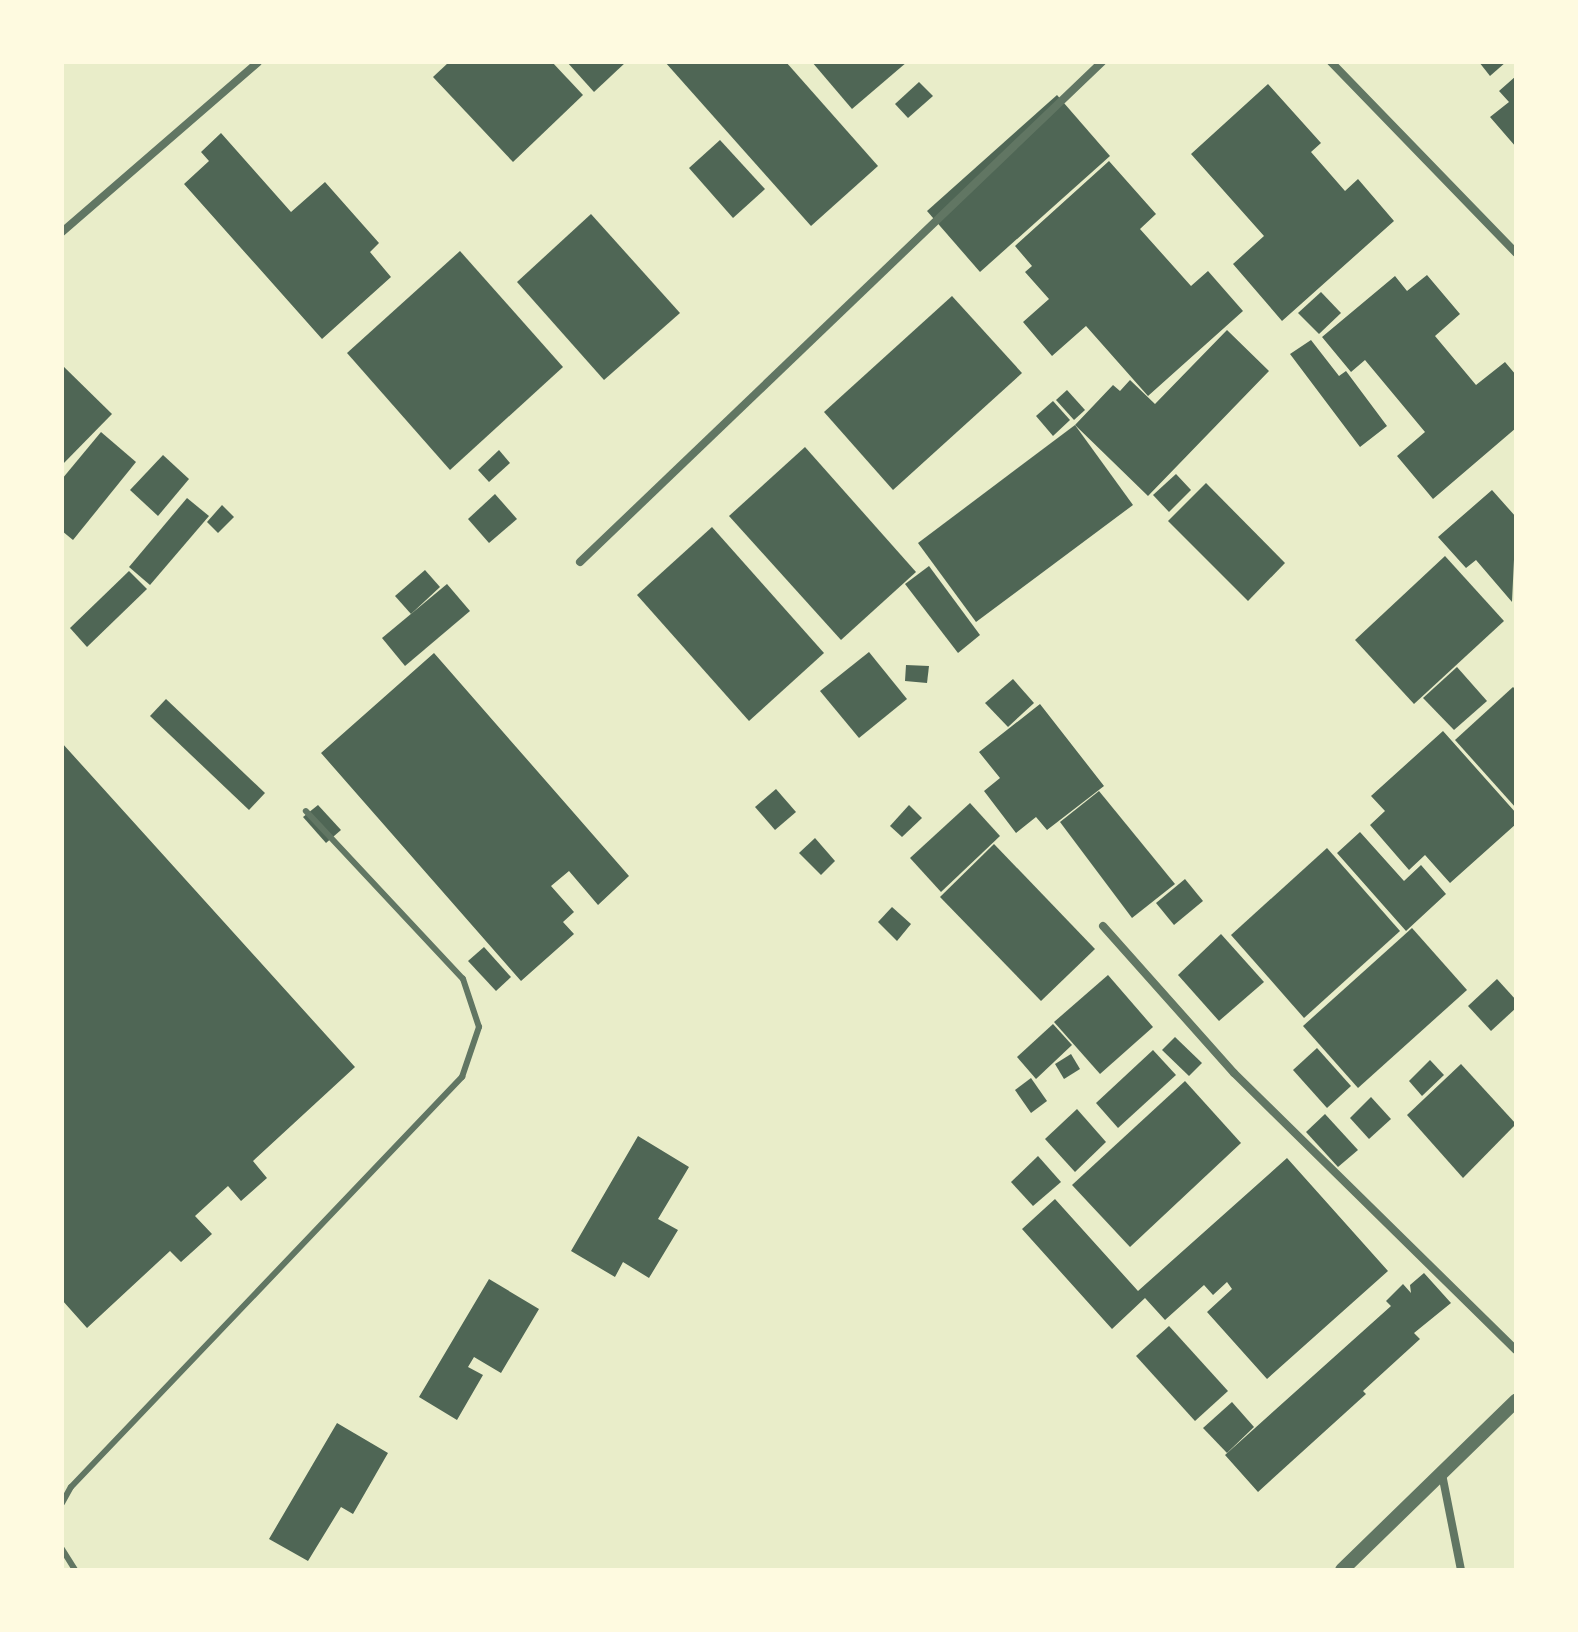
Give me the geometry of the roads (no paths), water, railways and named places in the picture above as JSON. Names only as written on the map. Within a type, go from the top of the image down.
[{"type":"street","points":[[62,232],[258,62]]},
{"type":"street","points":[[580,562],[1102,62]]},
{"type":"street","points":[[1331,62],[1516,253]]},
{"type":"street","points":[[1103,926],[1234,1073],[1516,1350]]},
{"type":"street","points":[[1342,1570],[1441,1469],[1516,1401]]},
{"type":"street","points":[[1441,1469],[1461,1570]]},
{"type":"lane","points":[[62,1503],[71,1487],[462,1077],[479,1027],[463,979],[306,811]]},
{"type":"lane","points":[[62,1549],[75,1570]]}]
